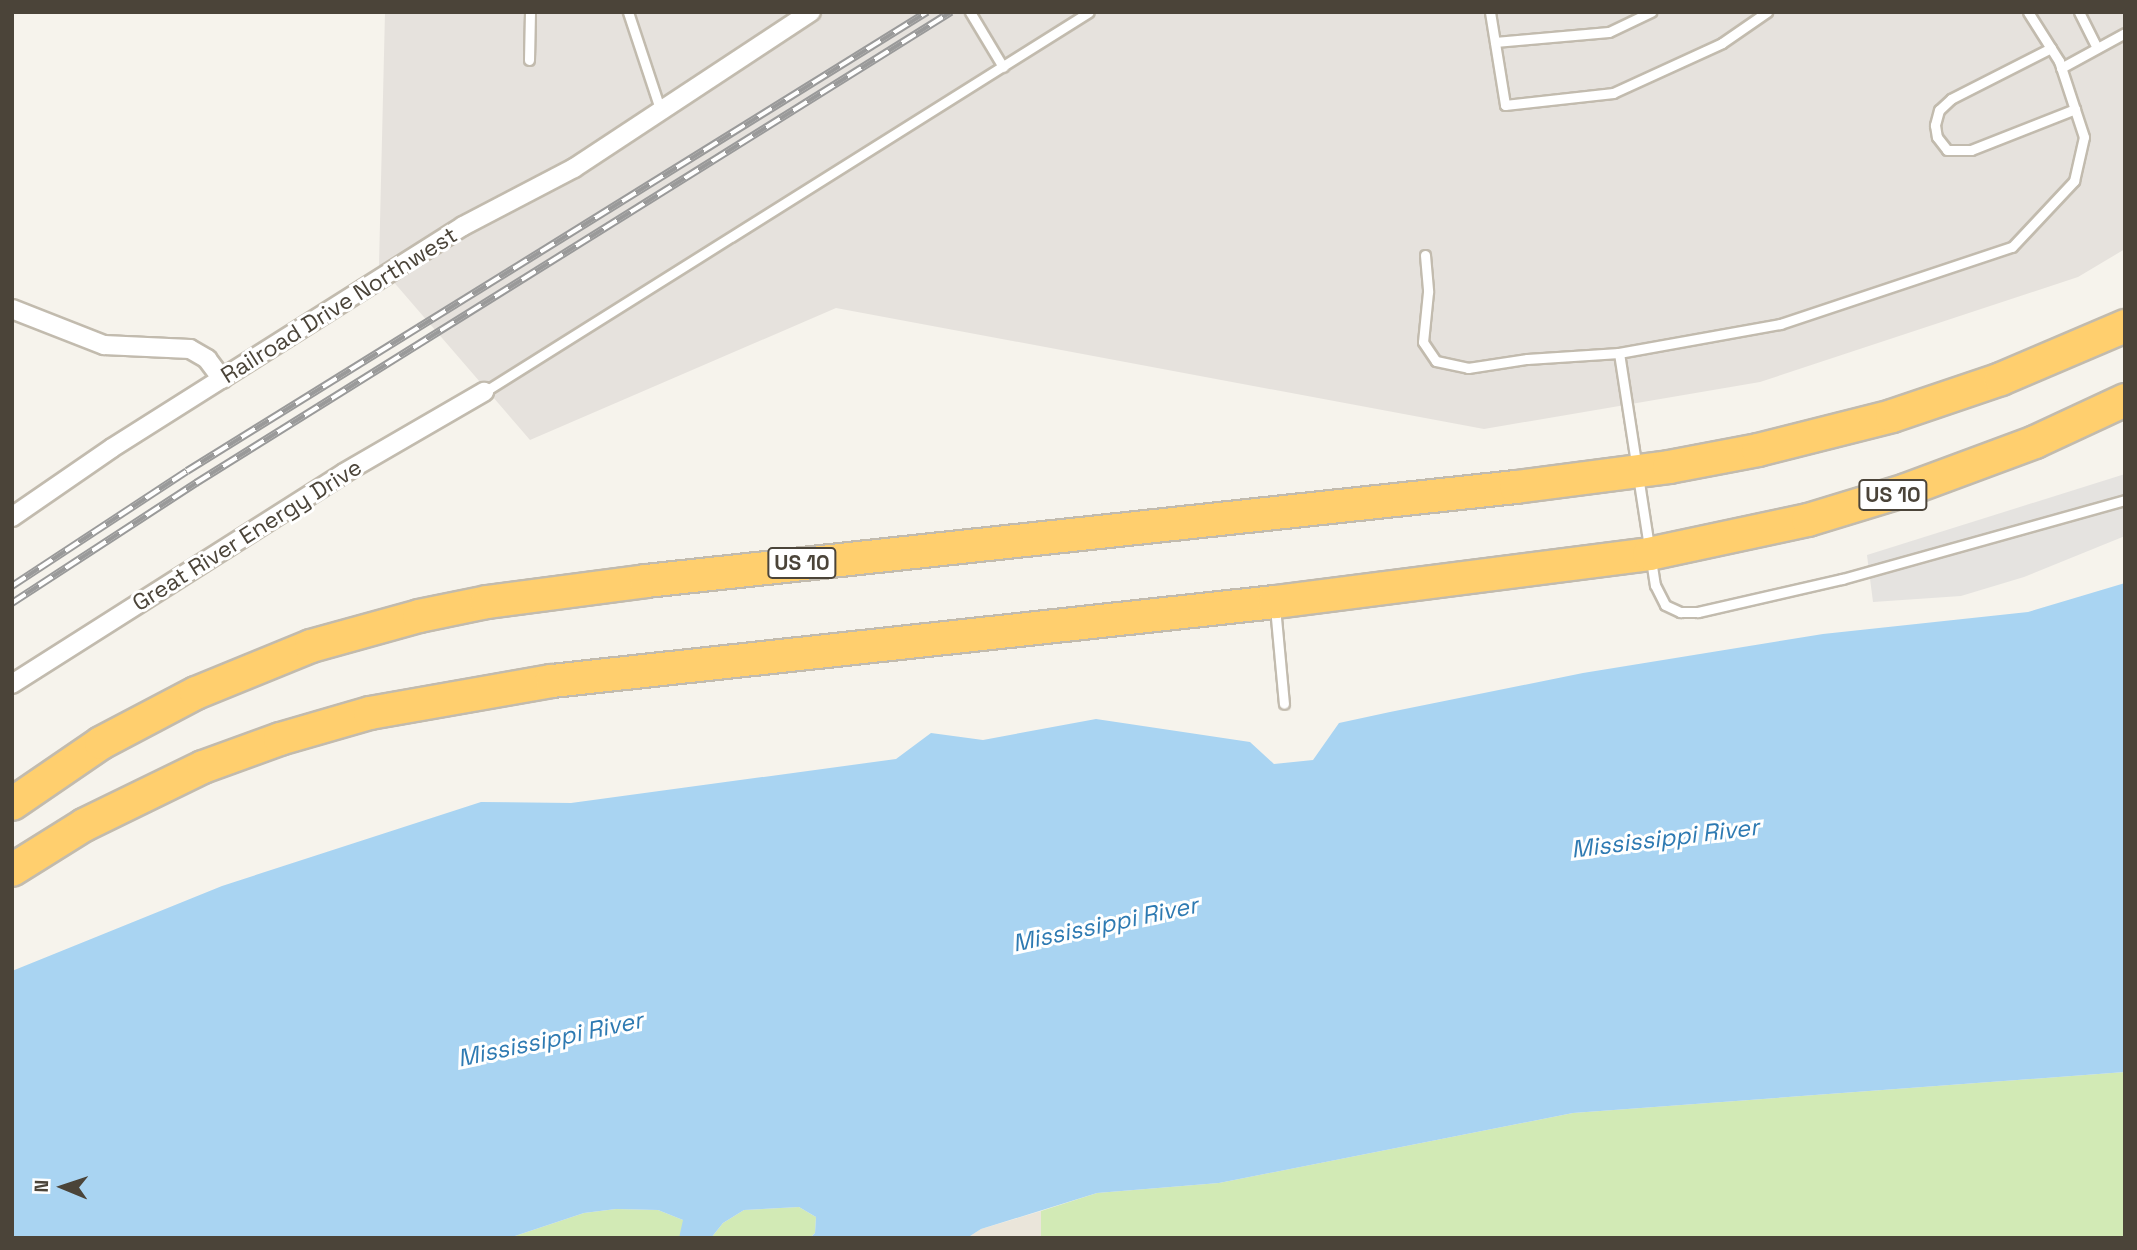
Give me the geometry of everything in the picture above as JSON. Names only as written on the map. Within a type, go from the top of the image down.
[{"type":"highway","name":"US 10","points":[[12,804],[101,743],[235,676],[363,630],[487,602],[743,570],[1635,472],[1758,450],[1892,416],[2001,379],[2125,326]]},
{"type":"highway","name":"US 10","points":[[12,870],[83,825],[203,767],[328,724],[420,702],[552,681],[1275,602],[1649,554],[1808,520],[1906,491],[2035,442],[2125,400]]},
{"type":"street","name":"Railroad Drive Northwest","points":[[12,517],[112,448],[463,226],[574,168],[811,12]]},
{"type":"street","points":[[12,309],[104,345],[190,349],[207,359],[222,379]]},
{"type":"street","name":"Great River Energy Drive","points":[[12,684],[344,473],[485,392]]},
{"type":"lane","points":[[529,61],[530,12]]},
{"type":"lane","points":[[628,12],[666,108]]},
{"type":"lane","points":[[970,12],[1003,67]]},
{"type":"lane","points":[[485,392],[1089,12]]},
{"type":"lane","points":[[1490,12],[1505,105],[1613,93],[1722,43],[1767,12]]},
{"type":"lane","points":[[1495,42],[1609,32],[1651,12]]},
{"type":"lane","points":[[1425,255],[1428,292],[1423,342],[1436,361],[1468,368],[1527,359],[1619,353],[1780,324],[2012,247],[2074,181],[2084,137],[2062,68],[2028,12]]},
{"type":"lane","points":[[2079,12],[2097,48]]},
{"type":"lane","points":[[2062,68],[2125,33]]},
{"type":"lane","points":[[2051,48],[1951,99],[1939,110],[1935,125],[1937,137],[1947,150],[1970,150],[2075,109]]},
{"type":"lane","points":[[1619,353],[1635,472],[1655,585],[1665,605],[1680,612],[1698,612],[1842,579],[2125,500]]},
{"type":"lane","points":[[1275,602],[1284,704]]},
{"type":"shaded area","points":[[385,12],[2125,12],[2125,249],[2078,277],[1760,382],[1484,429],[836,308],[530,440],[379,265]]},
{"type":"shaded area","points":[[2125,474],[2125,536],[2024,577],[1961,596],[1873,602],[1867,555]]},
{"type":"shaded area","points":[[1041,1211],[1041,1238],[967,1238],[981,1229]]},
{"type":"green space","points":[[2125,1072],[2125,1238],[1041,1238],[1041,1211],[1097,1193],[1219,1183],[1573,1113]]},
{"type":"green space","points":[[799,1207],[816,1217],[815,1233],[810,1238],[711,1238],[723,1223],[744,1210]]},
{"type":"green space","points":[[616,1209],[658,1210],[683,1220],[683,1229],[679,1238],[509,1238],[584,1213]]},
{"type":"water","name":"Mississippi River","points":[[2125,583],[2125,1072],[1573,1113],[1219,1183],[1097,1193],[981,1229],[967,1238],[810,1238],[815,1233],[816,1217],[799,1207],[744,1210],[723,1223],[711,1238],[679,1238],[683,1220],[658,1210],[616,1209],[584,1213],[509,1238],[12,1238],[12,971],[222,886],[481,802],[571,803],[896,759],[931,733],[983,740],[1096,719],[1250,742],[1274,764],[1313,760],[1339,723],[1583,673],[1823,634],[2028,612]]},
{"type":"railway","points":[[12,586],[187,471],[927,12]]},
{"type":"railway","points":[[12,603],[196,483],[951,12]]}]
